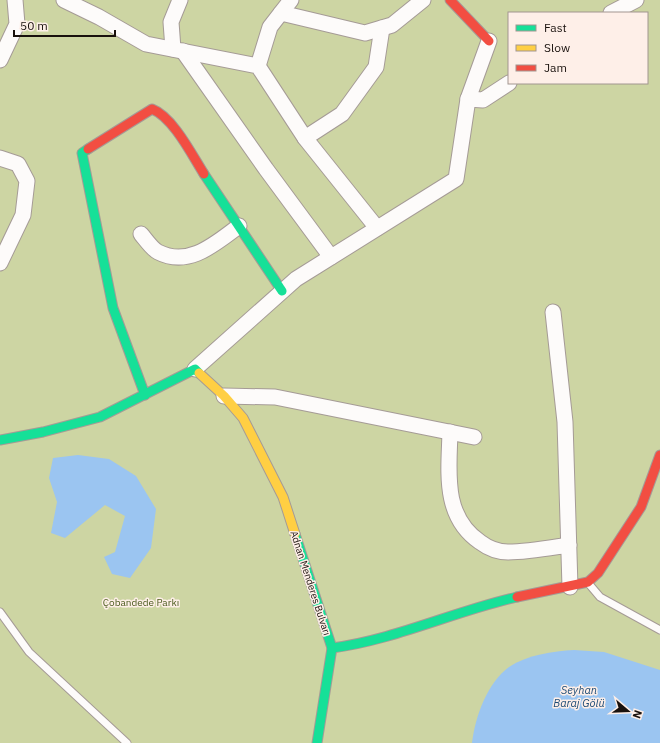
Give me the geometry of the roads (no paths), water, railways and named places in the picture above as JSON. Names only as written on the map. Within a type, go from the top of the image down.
[{"type":"street","points":[[0,60],[17,24],[14,0]]},
{"type":"street","points":[[64,0],[99,17],[146,44],[258,66],[304,138],[377,228]]},
{"type":"street","points":[[180,0],[171,22],[178,50],[331,257]]},
{"type":"street","points":[[258,66],[270,27],[291,0]]},
{"type":"street","points":[[281,13],[365,33],[392,25],[423,0]]},
{"type":"street","points":[[0,440],[43,432],[100,417],[195,369],[296,279],[456,178],[468,99],[489,41],[450,0]]},
{"type":"street","points":[[613,12],[636,0]]},
{"type":"street","points":[[304,138],[342,114],[376,67],[382,28]]},
{"type":"street","points":[[468,99],[483,100],[508,84]]},
{"type":"street","points":[[145,395],[113,308],[104,256],[82,153],[152,109],[160,112],[171,124],[282,291]]},
{"type":"street","points":[[0,158],[18,164],[27,181],[23,215],[0,263]]},
{"type":"street","points":[[141,234],[158,252],[178,258],[191,257],[213,246],[239,226]]},
{"type":"street","points":[[553,312],[565,422],[570,587]]},
{"type":"street","name":"Adnan Menderes Bulvarı","points":[[195,369],[224,396],[243,418],[283,497],[332,648],[356,645],[487,604],[588,582]]},
{"type":"street","points":[[224,396],[275,397],[474,437]]},
{"type":"street","points":[[450,432],[449,485],[456,518],[472,537],[491,549],[507,552],[569,545]]},
{"type":"street","points":[[588,582],[598,573],[641,507],[660,455]]},
{"type":"street","points":[[317,743],[332,648]]},
{"type":"lane","points":[[588,582],[600,597],[660,630]]},
{"type":"lane","points":[[0,612],[29,652],[127,743]]},
{"type":"water","points":[[78,455],[109,459],[136,476],[156,509],[151,548],[130,578],[112,574],[104,557],[115,552],[125,516],[105,505],[65,538],[51,533],[57,502],[49,478],[53,458]]},
{"type":"water","name":"Seyhan Baraj Gölü","points":[[574,650],[604,652],[660,670],[660,743],[472,743],[476,722],[483,701],[494,682],[501,674],[509,667],[524,659],[558,651]]},
{"type":"park label","name":"Çobandede Parkı","points":[[141,602]]}]
